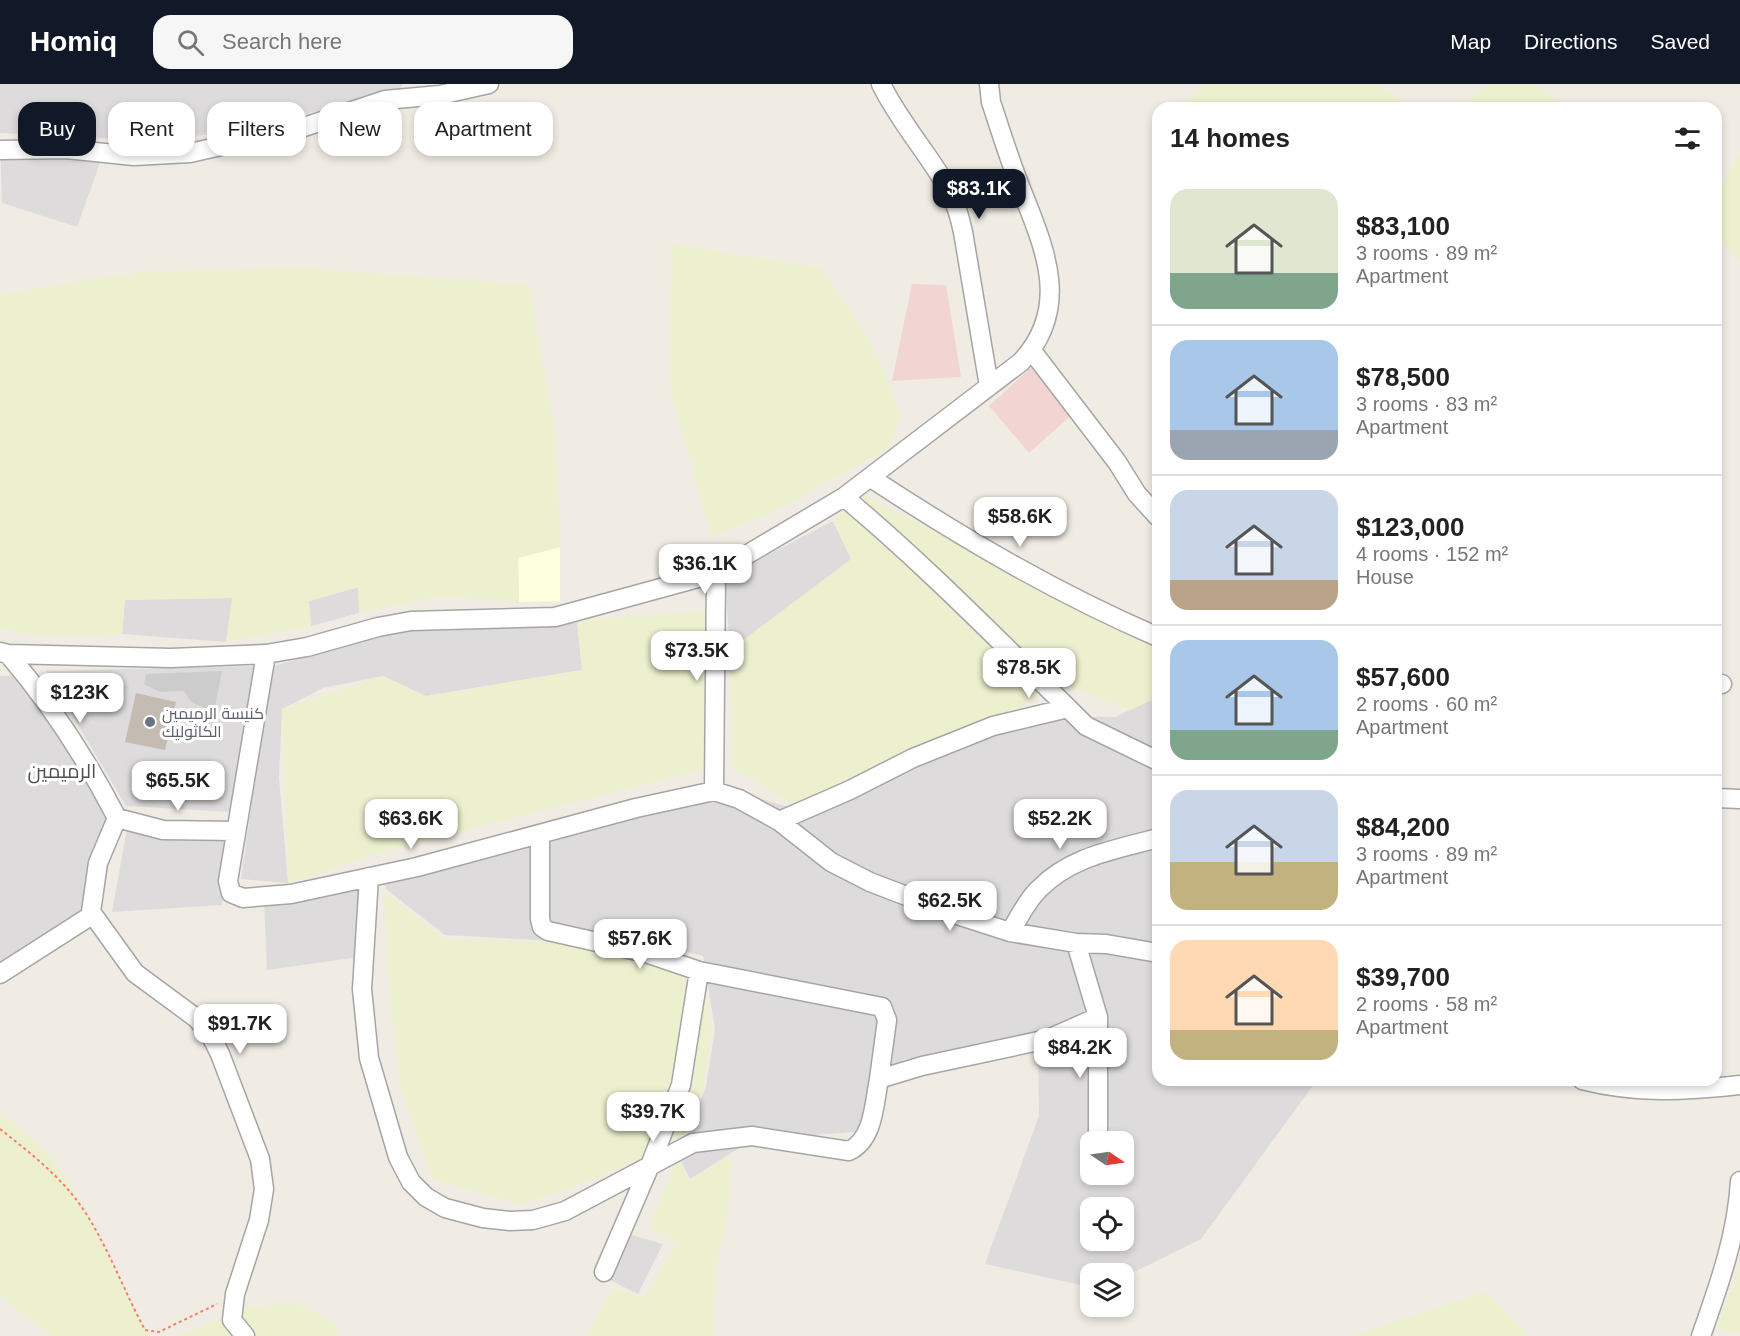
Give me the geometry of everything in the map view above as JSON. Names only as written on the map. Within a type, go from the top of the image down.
[{"type":"street","points":[[0,150],[66,149],[134,156],[190,153],[301,128],[378,101],[440,95],[489,84]]},
{"type":"street","points":[[881,84],[901,122],[940,176],[957,208],[989,387]]},
{"type":"street","points":[[4,653],[171,658],[266,654],[307,647],[378,627],[411,621],[555,617],[716,573],[844,497],[989,387],[1032,351],[1048,313],[1051,298],[1050,276],[1043,244],[991,102],[989,84]]},
{"type":"street","points":[[1032,351],[1137,494],[1152,510]]},
{"type":"street","points":[[871,478],[963,538],[1117,620],[1152,635]]},
{"type":"street","points":[[844,497],[998,637],[1086,726],[1152,758]]},
{"type":"street","points":[[714,791],[716,573]]},
{"type":"street","points":[[4,653],[45,701],[100,784],[117,818],[163,830],[236,831]]},
{"type":"street","points":[[266,654],[228,881],[231,893],[243,898],[291,894],[369,877],[540,836],[636,808],[714,791],[739,799],[779,821],[831,862],[870,882],[951,913],[1010,932],[1076,944],[1107,944],[1152,952]]},
{"type":"street","points":[[779,821],[850,790],[913,758],[993,726],[1068,708]]},
{"type":"street","points":[[1722,798],[1740,799]]},
{"type":"street","points":[[117,818],[98,863],[92,915],[135,973],[196,1018],[209,1032],[260,1159],[264,1189],[259,1220],[235,1294],[232,1320],[245,1336]]},
{"type":"street","points":[[369,877],[362,989],[369,1058],[398,1157],[411,1182],[426,1197],[445,1208],[483,1218],[510,1221],[533,1220],[565,1211],[651,1163],[693,1143],[721,1137],[752,1136],[849,1151],[864,1140],[879,1079],[887,1020],[882,1008],[699,971],[646,953],[548,931],[542,927],[540,919],[540,836]]},
{"type":"street","points":[[1010,932],[1037,890],[1058,872],[1078,860],[1152,840]]},
{"type":"street","points":[[0,974],[92,915]]},
{"type":"street","points":[[1076,944],[1098,1017],[1098,1131]]},
{"type":"street","points":[[604,1272],[651,1163],[681,1085],[699,971]]},
{"type":"street","points":[[879,1079],[922,1066],[1048,1039],[1098,1017]]},
{"type":"street","points":[[1605,1086],[1677,1092],[1740,1085]]},
{"type":"street","points":[[1701,1336],[1724,1271],[1735,1226],[1740,1181]]},
{"type":"path","points":[[0,1129],[39,1160],[82,1207],[96,1230],[145,1330],[159,1332],[200,1314],[235,1294]]},
{"type":"shaded area","points":[[0,84],[402,84],[401,91],[355,102],[318,102],[318,111],[306,114],[306,102],[207,102],[207,134],[195,136],[195,102],[108,102],[108,138],[96,138],[96,102],[18,102],[18,134],[0,133]]},
{"type":"shaded area","points":[[1207,84],[1377,84],[1404,102],[1187,102],[1186,100]]},
{"type":"shaded area","points":[[1489,84],[1535,84],[1559,102],[1466,102]]},
{"type":"shaded area","points":[[0,141],[18,142],[18,156],[96,156],[96,146],[106,146],[77,227],[2,203]]},
{"type":"shaded area","points":[[1740,154],[1740,261],[1722,239],[1722,185]]},
{"type":"shaded area","points":[[671,244],[821,268],[857,320],[881,363],[900,417],[889,448],[777,510],[711,537],[669,384]]},
{"type":"shaded area","points":[[304,268],[529,285],[556,438],[560,547],[518,558],[519,602],[439,596],[359,613],[358,587],[309,601],[311,626],[226,642],[232,598],[125,600],[122,634],[42,637],[0,628],[0,294],[146,271]]},
{"type":"shaded area","points":[[912,284],[946,285],[961,377],[892,381]]},
{"type":"shaded area","points":[[1037,362],[1075,412],[1029,453],[989,406]]},
{"type":"shaded area","points":[[857,492],[1152,637],[1152,700],[1130,710],[1062,684],[974,730],[804,812],[733,767],[730,650],[851,559],[833,521]]},
{"type":"shaded area","points":[[833,521],[852,559],[730,650],[725,577]]},
{"type":"shaded area","points":[[560,547],[560,601],[519,602],[518,558]]},
{"type":"shaded area","points":[[359,587],[359,613],[311,626],[309,601]]},
{"type":"shaded area","points":[[233,598],[226,642],[122,634],[125,600]]},
{"type":"shaded area","points":[[727,609],[715,766],[379,853],[288,883],[282,709],[383,676],[426,696],[582,670],[577,621]]},
{"type":"shaded area","points":[[577,621],[582,670],[426,696],[383,676],[323,688],[282,709],[279,778],[288,883],[241,879],[271,667],[394,631]]},
{"type":"shaded area","points":[[257,666],[232,812],[126,806],[46,671]]},
{"type":"shaded area","points":[[222,671],[214,711],[192,703],[184,691],[160,692],[144,684],[146,674]]},
{"type":"shaded area","points":[[22,675],[113,807],[94,911],[0,969],[0,676]]},
{"type":"shaded area","points":[[1152,700],[1152,1086],[1313,1086],[1201,1239],[1134,1272],[1134,1263],[1080,1263],[1080,1285],[985,1264],[1039,1116],[1038,1034],[902,1060],[867,1131],[752,1140],[690,1179],[679,1157],[706,1087],[715,1029],[703,956],[649,942],[555,941],[445,935],[386,889],[384,880],[739,792],[804,812],[1019,716],[1115,717]]},
{"type":"shaded area","points":[[129,818],[233,829],[222,905],[112,912]]},
{"type":"shaded area","points":[[377,882],[373,955],[267,970],[264,902]]},
{"type":"shaded area","points":[[384,892],[445,939],[646,945],[701,959],[711,1031],[703,1087],[689,1130],[641,1158],[574,1187],[520,1204],[433,1179],[401,1089],[389,986]]},
{"type":"shaded area","points":[[0,1112],[50,1155],[87,1212],[128,1297],[151,1336],[52,1336],[0,1296]]},
{"type":"shaded area","points":[[731,1155],[729,1201],[715,1277],[714,1334],[717,1336],[587,1336],[612,1288],[644,1298],[676,1243],[649,1228],[677,1159],[689,1181]]},
{"type":"shaded area","points":[[628,1234],[663,1244],[638,1294],[606,1278]]},
{"type":"shaded area","points":[[1740,1264],[1740,1333],[1717,1329]]},
{"type":"shaded area","points":[[1486,1292],[1529,1336],[1350,1336]]},
{"type":"shaded area","points":[[295,1303],[335,1323],[338,1336],[179,1336],[241,1309]]},
{"type":"building","name":"كنيسة الرميمين الكاثوليك","points":[[136,693],[176,702],[165,750],[125,742]]},
{"type":"place","name":"كنيسة الرميمين الكاثوليك","points":[[150,722]]},
{"type":"district","name":"الرميمين","points":[[62,771]]}]
